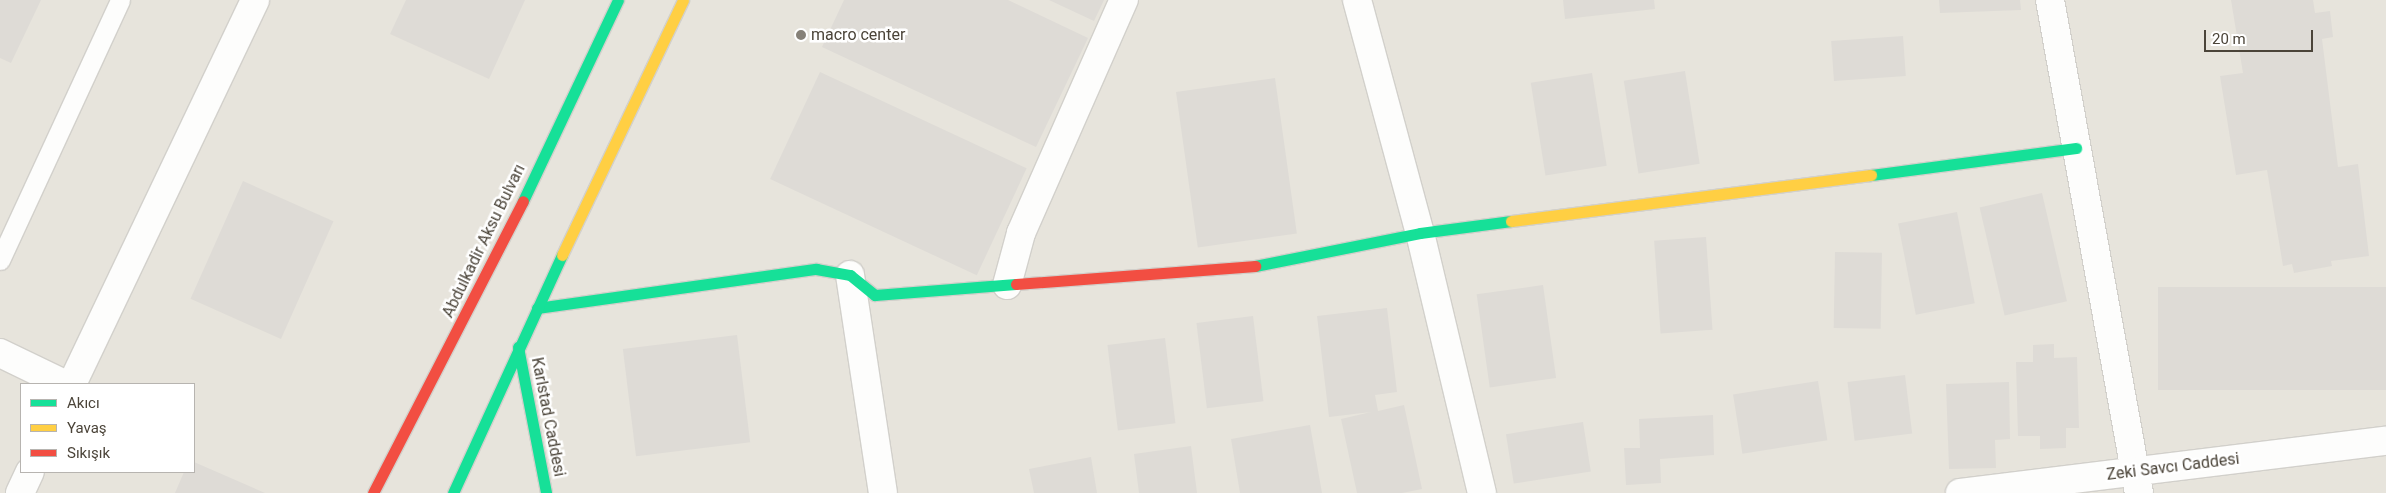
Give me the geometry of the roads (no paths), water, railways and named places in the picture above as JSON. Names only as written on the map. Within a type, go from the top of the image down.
[{"type":"street","points":[[72,383],[255,0]]},
{"type":"street","name":"Abdulkadir Aksu Bulvarı","points":[[373,493],[506,236],[618,0]]},
{"type":"street","points":[[453,493],[518,347],[683,0]]},
{"type":"street","points":[[1008,285],[1020,233],[1124,0]]},
{"type":"street","points":[[1357,0],[1420,233],[1482,493]]},
{"type":"street","points":[[2050,0],[2136,482]]},
{"type":"street","points":[[537,308],[816,269],[850,275],[875,296],[1253,266],[1420,233],[2076,148]]},
{"type":"street","points":[[850,275],[883,493]]},
{"type":"street","name":"Karlstad Caddesi","points":[[518,347],[546,493]]},
{"type":"street","points":[[0,353],[62,383]]},
{"type":"street","name":"Zeki Savcı Caddesi","points":[[1960,493],[2136,482],[2386,441]]},
{"type":"street","points":[[20,493],[30,473]]},
{"type":"lane","points":[[0,260],[120,0]]},
{"type":"place","name":"macro center","points":[[801,35]]}]
